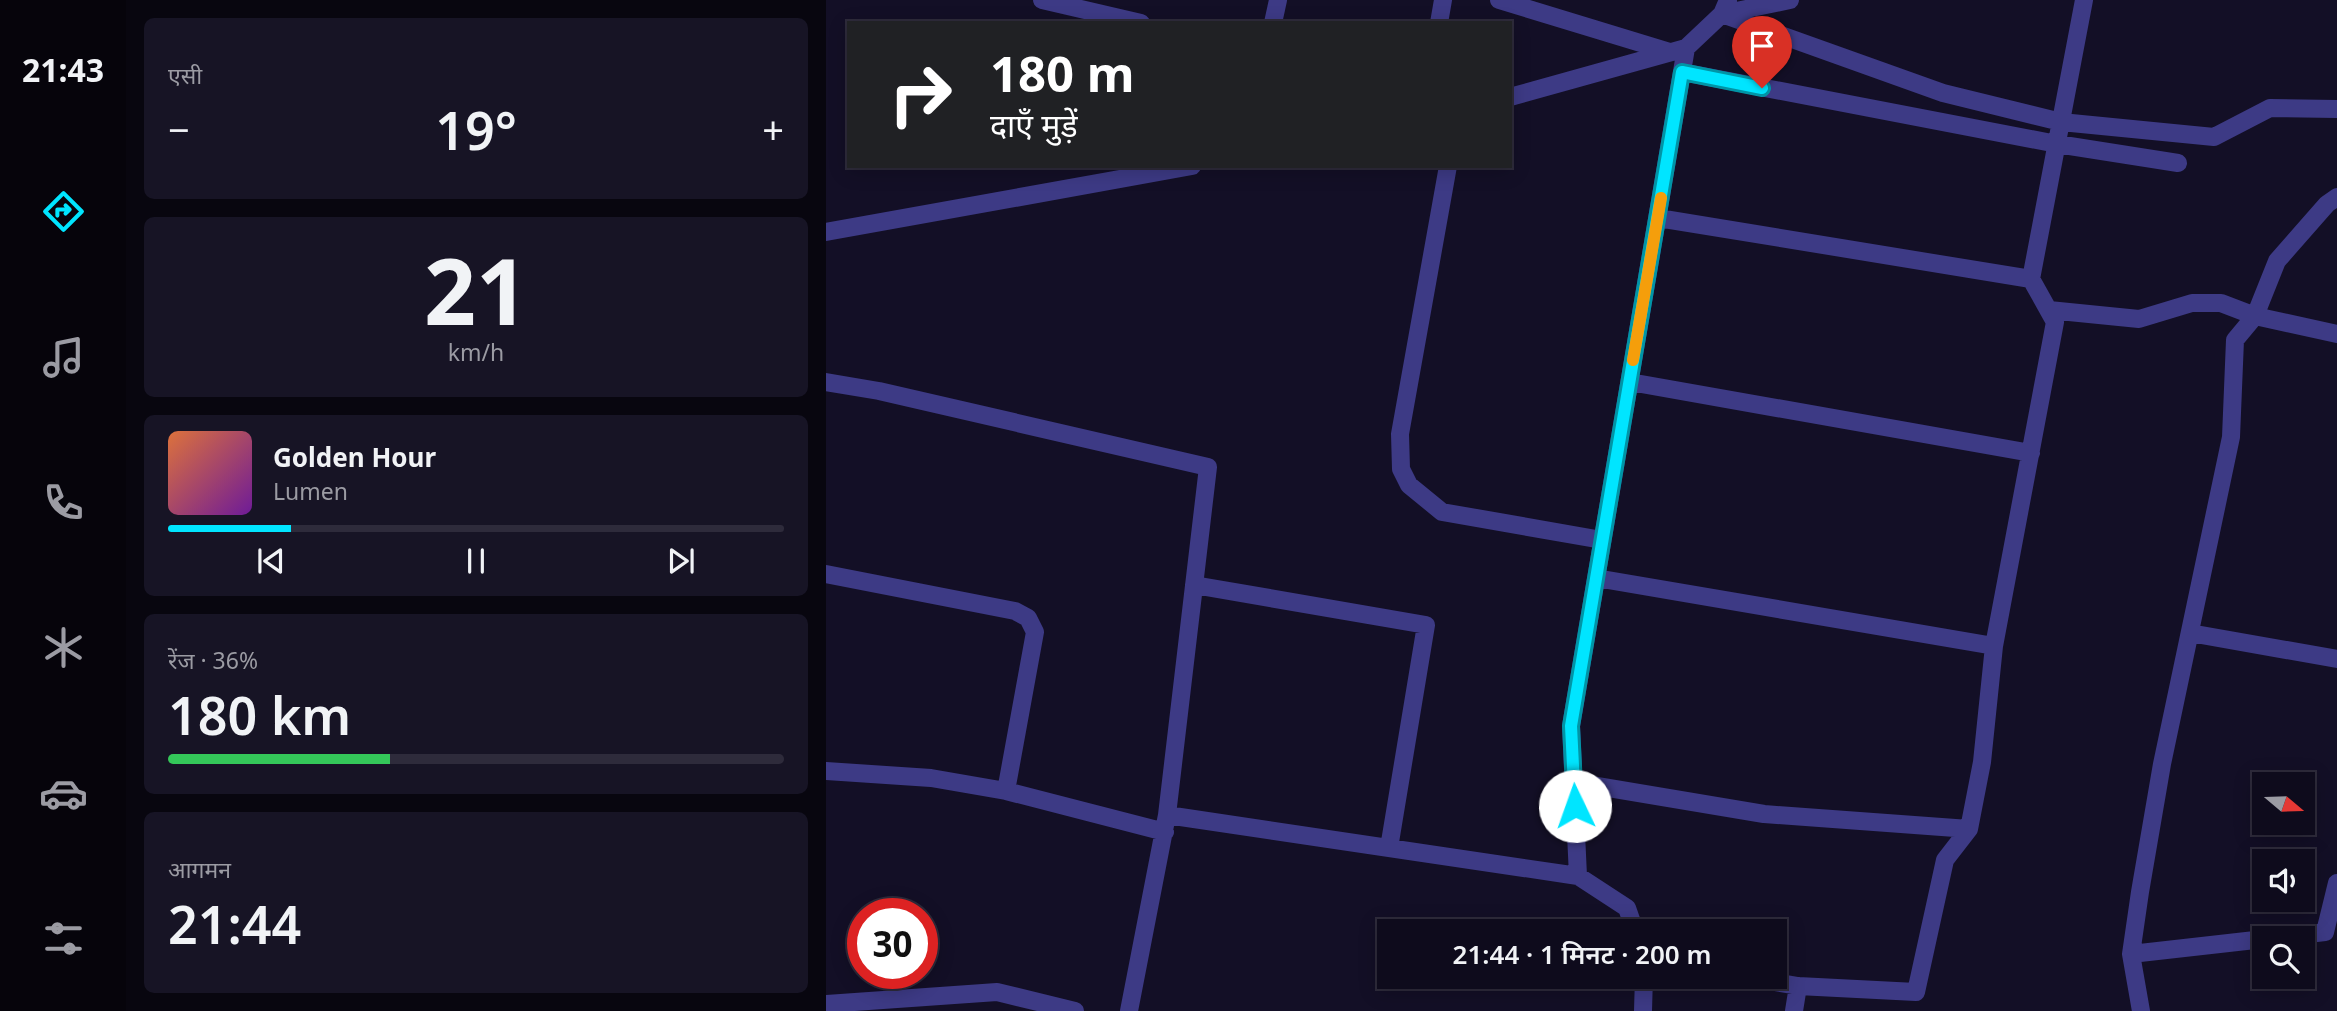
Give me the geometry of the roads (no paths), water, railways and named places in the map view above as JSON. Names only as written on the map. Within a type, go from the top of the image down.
[{"type":"street","points":[[1042,0],[1132,21]]},
{"type":"street","points":[[1273,21],[1278,0]]},
{"type":"street","points":[[1439,21],[1443,0]]},
{"type":"street","points":[[1499,0],[1678,50]]},
{"type":"street","points":[[1512,96],[1678,50],[1725,7],[1790,0]]},
{"type":"street","points":[[1787,984],[1916,992],[1945,860],[1969,828],[1982,762],[1994,646],[2055,322],[2031,279],[2084,0]]},
{"type":"street","points":[[1725,7],[1943,93],[2061,122],[2214,137],[2270,108],[2337,109]]},
{"type":"street","points":[[1578,876],[1571,726],[1682,72],[1678,50]]},
{"type":"street","points":[[1682,72],[2057,144],[2178,163]]},
{"type":"street","points":[[826,232],[1181,168]]},
{"type":"street","points":[[1448,168],[1399,434],[1401,469],[1409,485],[1442,512],[1602,540]]},
{"type":"street","points":[[2141,1011],[2131,954],[2162,764],[2231,438],[2235,340],[2255,316],[2277,261],[2337,197]]},
{"type":"street","points":[[1658,218],[2031,279]]},
{"type":"street","points":[[2049,310],[2138,319],[2192,303],[2221,303],[2255,316],[2337,334]]},
{"type":"street","points":[[826,382],[879,391],[1208,467],[1166,823],[1129,1011]]},
{"type":"street","points":[[1630,382],[2031,453]]},
{"type":"street","points":[[826,574],[1015,611],[1028,618],[1035,632],[1006,791]]},
{"type":"street","points":[[1596,578],[1994,646]]},
{"type":"street","points":[[1194,585],[1426,625],[1389,848]]},
{"type":"street","points":[[2190,633],[2337,659]]},
{"type":"street","points":[[826,771],[932,778],[1166,823],[1389,848],[1578,876],[1626,908],[1630,919]]},
{"type":"street","points":[[1573,782],[1764,814],[1969,828]]},
{"type":"street","points":[[2331,932],[2337,883]]},
{"type":"street","points":[[2131,954],[2252,940]]},
{"type":"street","points":[[1794,1011],[1798,986]]},
{"type":"street","points":[[1643,1011],[1644,989]]},
{"type":"street","points":[[826,1004],[998,992],[1075,1011]]}]
